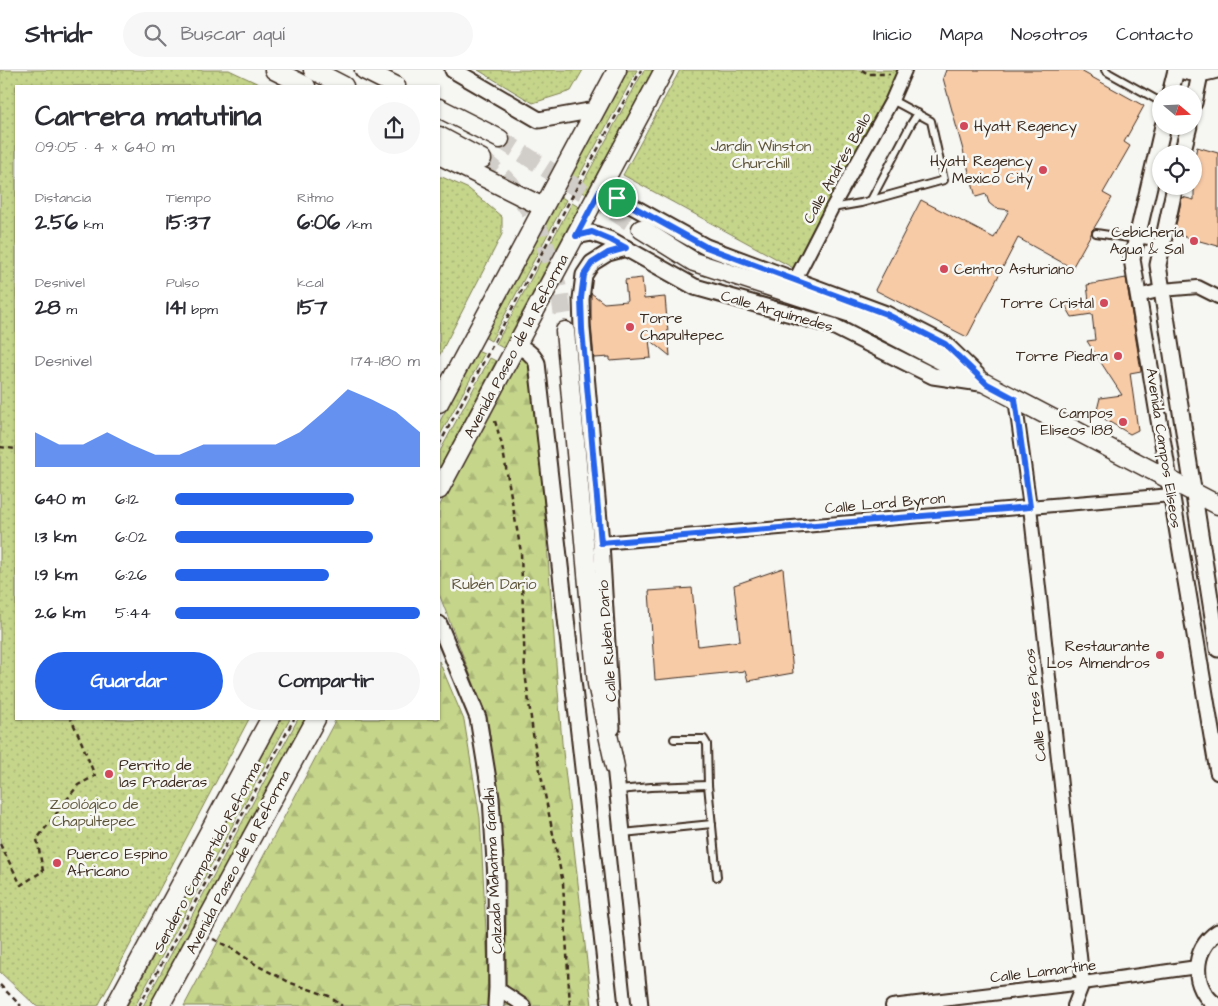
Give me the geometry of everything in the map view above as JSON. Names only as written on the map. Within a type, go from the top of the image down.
[{"type":"main road","points":[[274,70],[304,85]]},
{"type":"main road","points":[[314,70],[342,85]]},
{"type":"main road","points":[[364,70],[394,85]]},
{"type":"main road","points":[[440,401],[617,70]]},
{"type":"main road","name":"Avenida Paseo de la Reforma","points":[[440,488],[664,70]]},
{"type":"main road","points":[[440,109],[500,139]]},
{"type":"main road","points":[[440,137],[482,159]]},
{"type":"main road","points":[[440,156],[543,207]]},
{"type":"main road","name":"Calle Arquímedes","points":[[641,229],[694,262],[851,313],[1015,399],[1170,488],[1193,492],[1218,505]]},
{"type":"main road","points":[[565,331],[597,684],[615,767]]},
{"type":"main road","points":[[115,1006],[269,720]]},
{"type":"main road","name":"Avenida Paseo de la Reforma","points":[[160,1006],[315,720]]},
{"type":"street","points":[[453,70],[539,120],[595,110]]},
{"type":"street","points":[[1172,85],[1176,70]]},
{"type":"street","points":[[1180,70],[1200,74],[1216,70]]},
{"type":"street","name":"Calle Andrés Bello","points":[[796,280],[832,208],[892,100],[905,72]]},
{"type":"street","points":[[1198,85],[1200,74]]},
{"type":"street","name":"Avenida Campos Elíseos","points":[[1161,135],[1132,259],[1218,769]]},
{"type":"street","name":"Calle Arquímedes","points":[[601,189],[706,247],[886,314],[945,344],[987,384]]},
{"type":"street","name":"Avenida Campos Elíseos","points":[[1173,195],[1158,265],[1218,649]]},
{"type":"street","name":"Calle Arquímedes","points":[[576,236],[592,232],[626,248],[695,287],[833,326],[933,376],[987,384]]},
{"type":"street","name":"Calle Rubén Darío","points":[[626,248],[608,253],[592,263],[584,275],[581,298],[582,329],[601,543],[615,767],[640,1006]]},
{"type":"street","points":[[1138,296],[1162,290],[1198,287],[1218,297]]},
{"type":"street","points":[[516,345],[529,351],[537,362],[610,1006]]},
{"type":"street","name":"Calle Tres Picos","points":[[1015,399],[1030,507],[1082,983],[1074,1006]]},
{"type":"street","name":"Calle Lord Byron","points":[[601,543],[1030,507],[1170,488]]},
{"type":"street","name":"Calzada Mahatma Gandhi","points":[[440,626],[478,718],[491,798],[496,878],[496,1006]]},
{"type":"street","points":[[1217,1006],[1210,1001],[1200,986],[1197,967],[1201,950],[1211,936],[1218,932]]},
{"type":"street","name":"Calle Lamartine","points":[[892,1006],[1197,967]]},
{"type":"street","points":[[497,988],[524,1006]]},
{"type":"lane","points":[[1105,70],[1152,97]]},
{"type":"lane","points":[[832,208],[871,200],[944,180],[932,121],[892,100]]},
{"type":"lane","points":[[871,200],[918,113]]},
{"type":"lane","points":[[1096,233],[1162,243]]},
{"type":"lane","points":[[674,739],[704,739],[708,744],[708,785],[717,877]]},
{"type":"lane","points":[[617,791],[651,787],[708,785]]},
{"type":"lane","points":[[622,833],[712,824]]},
{"type":"path","points":[[440,443],[641,70]]},
{"type":"path","points":[[862,70],[868,74],[905,72]]},
{"type":"path","points":[[568,193],[577,198]]},
{"type":"path","points":[[485,347],[495,352]]},
{"type":"path","points":[[484,405],[495,420],[502,446],[521,552],[525,672],[534,741],[563,883],[570,1006]]},
{"type":"path","points":[[0,447],[15,449]]},
{"type":"path","points":[[0,844],[21,885],[43,871],[37,839],[78,785],[94,776],[71,720]]},
{"type":"path","name":"Sendero Compartido Reforma","points":[[139,1006],[293,720]]},
{"type":"path","points":[[200,932],[290,983],[329,996],[342,1006]]},
{"type":"path","points":[[0,985],[21,1006]]},
{"type":"green space","name":"Zoológico de Chapultepec","points":[[0,70],[229,70],[261,85],[15,85],[15,720],[248,720],[98,1006],[36,1006],[0,972]]},
{"type":"green space","points":[[478,70],[583,70],[571,91],[533,103]]},
{"type":"green space","points":[[628,70],[637,70],[573,187],[566,184]]},
{"type":"green space","points":[[644,70],[653,70],[586,194],[579,190]]},
{"type":"green space","name":"Jardín Winston Churchill","points":[[680,70],[904,70],[797,270],[623,175]]},
{"type":"green space","points":[[440,177],[469,189],[502,217],[502,234],[440,354]]},
{"type":"green space","points":[[560,196],[566,200],[491,341],[484,337]]},
{"type":"green space","points":[[572,203],[579,207],[503,348],[496,344]]},
{"type":"green space","points":[[477,351],[484,354],[440,435],[440,421]]},
{"type":"green space","name":"Rubén Dario","points":[[515,356],[528,359],[534,372],[562,743],[592,1006],[506,1006],[506,883],[488,720],[440,597],[440,505]]},
{"type":"green space","points":[[490,358],[496,361],[440,467],[440,451]]},
{"type":"green space","points":[[440,663],[464,720],[480,818],[488,968],[487,1006],[184,1006],[335,720],[440,720]]},
{"type":"green space","points":[[280,720],[289,720],[135,1006],[127,1006]]},
{"type":"green space","points":[[297,720],[305,720],[152,1006],[143,1006]]},
{"type":"building","name":"Hyatt Regency Mexico City","points":[[946,70],[1079,70],[1144,106],[1124,142],[1130,146],[1103,193],[1112,198],[1072,268],[1018,238],[967,337],[875,290],[921,200],[994,238],[1009,210],[995,208],[989,203],[986,194],[976,197],[943,78]]},
{"type":"building","points":[[1202,148],[1218,153],[1218,246],[1174,234],[1182,197],[1194,200],[1194,195],[1202,195]]},
{"type":"building","name":"Torre Chapultepec","points":[[642,278],[644,299],[665,297],[670,356],[649,339],[651,358],[610,361],[610,357],[594,358],[591,293],[604,303],[627,301],[625,280]]},
{"type":"building","points":[[1126,278],[1141,371],[1130,373],[1138,430],[1130,434],[1096,414],[1100,398],[1122,395],[1087,341],[1095,340],[1092,314],[1072,317],[1065,305],[1089,301],[1087,285]]},
{"type":"building","points":[[783,568],[793,673],[748,681],[745,671],[655,680],[649,591],[692,588],[698,646],[740,641],[734,585]]},
{"type":"tunnel","points":[[500,139],[641,229]]},
{"type":"tunnel","points":[[482,159],[510,183],[535,218],[548,253],[560,295],[565,331]]},
{"type":"place","name":"Hyatt Regency","points":[[964,126]]},
{"type":"place","name":"Hyatt Regency Mexico City","points":[[1043,170]]},
{"type":"place","name":"Cebichería Agua & Sal","points":[[1194,241]]},
{"type":"place","name":"Centro Asturiano","points":[[944,269]]},
{"type":"place","name":"Torre Cristal","points":[[1104,303]]},
{"type":"place","name":"Torre Chapultepec","points":[[630,327]]},
{"type":"place","name":"Torre Piedra","points":[[1118,356]]},
{"type":"place","name":"Campos Eliseos 188","points":[[1123,422]]},
{"type":"place","name":"Restaurante Los Almendros","points":[[1160,655]]},
{"type":"place","name":"Perrito de las Praderas","points":[[109,774]]},
{"type":"place","name":"Puerco Espino Africano","points":[[57,863]]},
{"type":"route","points":[[601,189],[617,198],[706,247],[886,314],[945,344],[987,384],[1015,399],[1030,507],[601,543],[582,329],[581,298],[584,275],[592,263],[608,253],[626,248],[592,232],[576,236],[601,189]]}]
